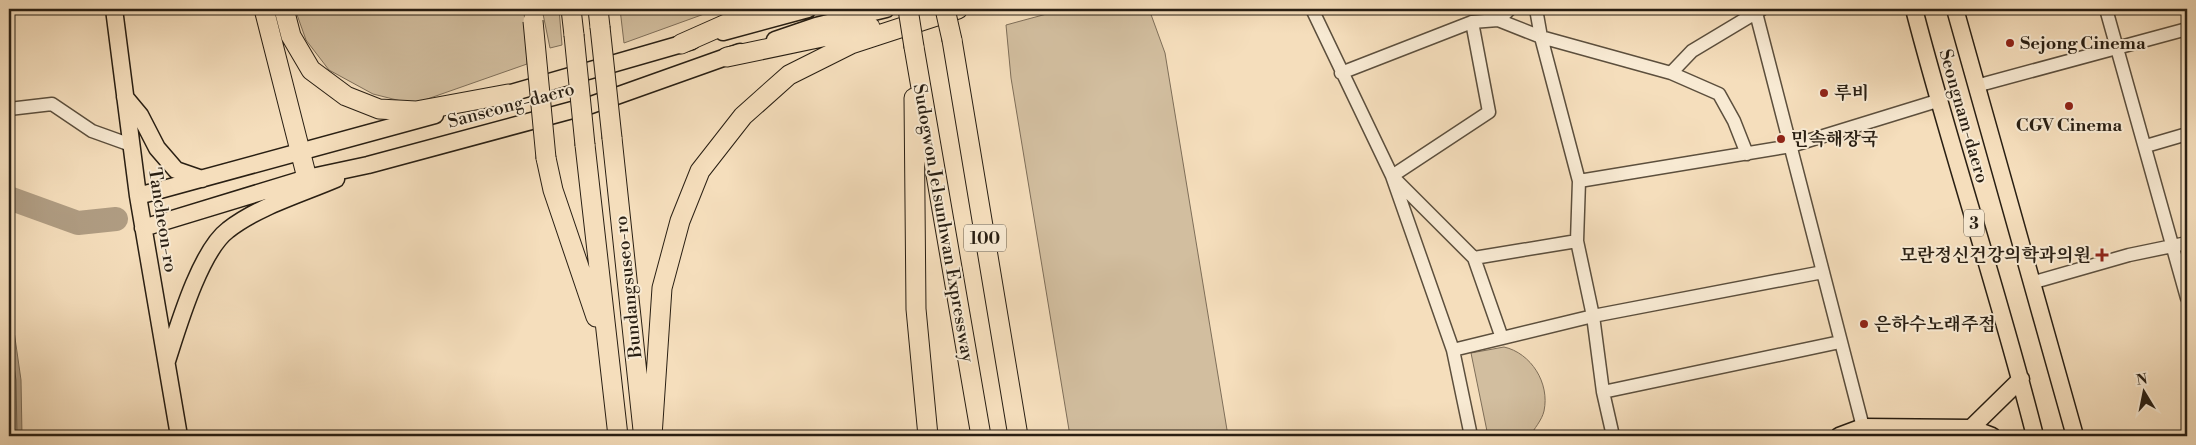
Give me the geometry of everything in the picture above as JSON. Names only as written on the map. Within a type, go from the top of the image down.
[{"type":"highway","points":[[264,9],[306,178]]},
{"type":"highway","points":[[284,9],[291,36],[311,70],[346,96],[380,109],[416,111],[508,94]]},
{"type":"highway","name":"Bundangsuseo-ro","points":[[571,9],[618,436]]},
{"type":"highway","points":[[681,44],[760,9]]},
{"type":"highway","name":"Sudogwon Je1sunhwan Expressway","points":[[908,9],[981,436]]},
{"type":"highway","points":[[727,57],[958,9]]},
{"type":"highway","points":[[652,436],[662,288],[680,221],[700,171],[743,116],[789,75],[851,44],[942,11]]},
{"type":"highway","name":"Sudogwon Je1sunhwan Expressway","points":[[942,11],[952,40],[1018,436]]},
{"type":"highway","points":[[533,15],[546,158],[553,190],[608,357]]},
{"type":"highway","name":"Bundangsuseo-ro","points":[[599,18],[644,436]]},
{"type":"highway","points":[[914,47],[916,309],[928,436]]},
{"type":"main road","name":"Tancheon-ro","points":[[114,9],[138,196],[179,436]]},
{"type":"main road","name":"Sanseong-daero","points":[[138,196],[300,153],[808,9]]},
{"type":"main road","name":"Sanseong-daero","points":[[143,228],[306,178],[368,165],[591,105],[816,26],[886,9]]},
{"type":"main road","name":"Seongnam-daero","points":[[1914,9],[1937,101],[2021,379],[2035,436]]},
{"type":"main road","name":"Seongnam-daero","points":[[1955,9],[2075,436]]},
{"type":"main road","points":[[125,97],[140,115],[157,148],[176,170],[202,179]]},
{"type":"main road","points":[[166,363],[183,314],[208,256],[226,231],[255,212],[288,200],[368,165]]},
{"type":"main road","points":[[1971,428],[2021,379]]},
{"type":"main road","points":[[1839,436],[1863,428],[1971,428],[1992,436]]},
{"type":"street","points":[[1312,9],[1392,176],[1453,350],[1471,436]]},
{"type":"street","points":[[1498,20],[1510,9]]},
{"type":"street","points":[[1536,9],[1541,37],[1578,181],[1577,241],[1593,316],[1603,392],[1614,436]]},
{"type":"street","points":[[2106,9],[2146,146],[2187,298]]},
{"type":"street","points":[[1671,73],[1692,51],[1758,10],[1822,272],[1863,428]]},
{"type":"street","points":[[1342,73],[1472,22],[1498,20],[1541,37],[1671,73],[1719,94],[1734,121],[1747,154]]},
{"type":"street","points":[[1392,176],[1489,112],[1472,22]]},
{"type":"street","points":[[1976,86],[2187,29]]},
{"type":"street","points":[[1578,181],[1791,146],[1937,101]]},
{"type":"street","points":[[9,109],[52,104],[92,131],[131,145]]},
{"type":"street","points":[[2146,146],[2187,134]]},
{"type":"street","points":[[1392,176],[1474,258],[1502,338]]},
{"type":"street","points":[[1474,258],[1577,241]]},
{"type":"street","points":[[2031,283],[2129,255],[2187,243]]},
{"type":"street","points":[[1453,350],[1593,316],[1822,272]]},
{"type":"street","points":[[1603,392],[1840,342]]},
{"type":"shaded area","points":[[295,9],[524,9],[527,64],[413,104],[373,94],[329,70],[306,40]]},
{"type":"shaded area","points":[[542,9],[559,9],[562,45],[550,48]]},
{"type":"shaded area","points":[[620,9],[718,9],[624,43]]},
{"type":"shaded area","points":[[1065,9],[1149,9],[1165,53],[1228,436],[1070,436],[1011,78],[1006,25]]},
{"type":"shaded area","points":[[1504,347],[1514,350],[1530,363],[1541,380],[1544,390],[1544,411],[1530,436],[1488,436],[1471,353]]},
{"type":"water","points":[[9,296],[21,380],[22,436],[9,436]]},
{"type":"waterway","points":[[9,198],[78,223],[116,219]]},
{"type":"place","name":"Sejong Cinema","points":[[2010,43]]},
{"type":"place","name":"루비","points":[[1824,93]]},
{"type":"place","name":"CGV Cinema","points":[[2069,106]]},
{"type":"place","name":"민속해장국","points":[[1781,139]]},
{"type":"place","name":"모란정신건강의학과의원","points":[[2102,255]]},
{"type":"place","name":"은하수노래주점","points":[[1864,324]]}]
